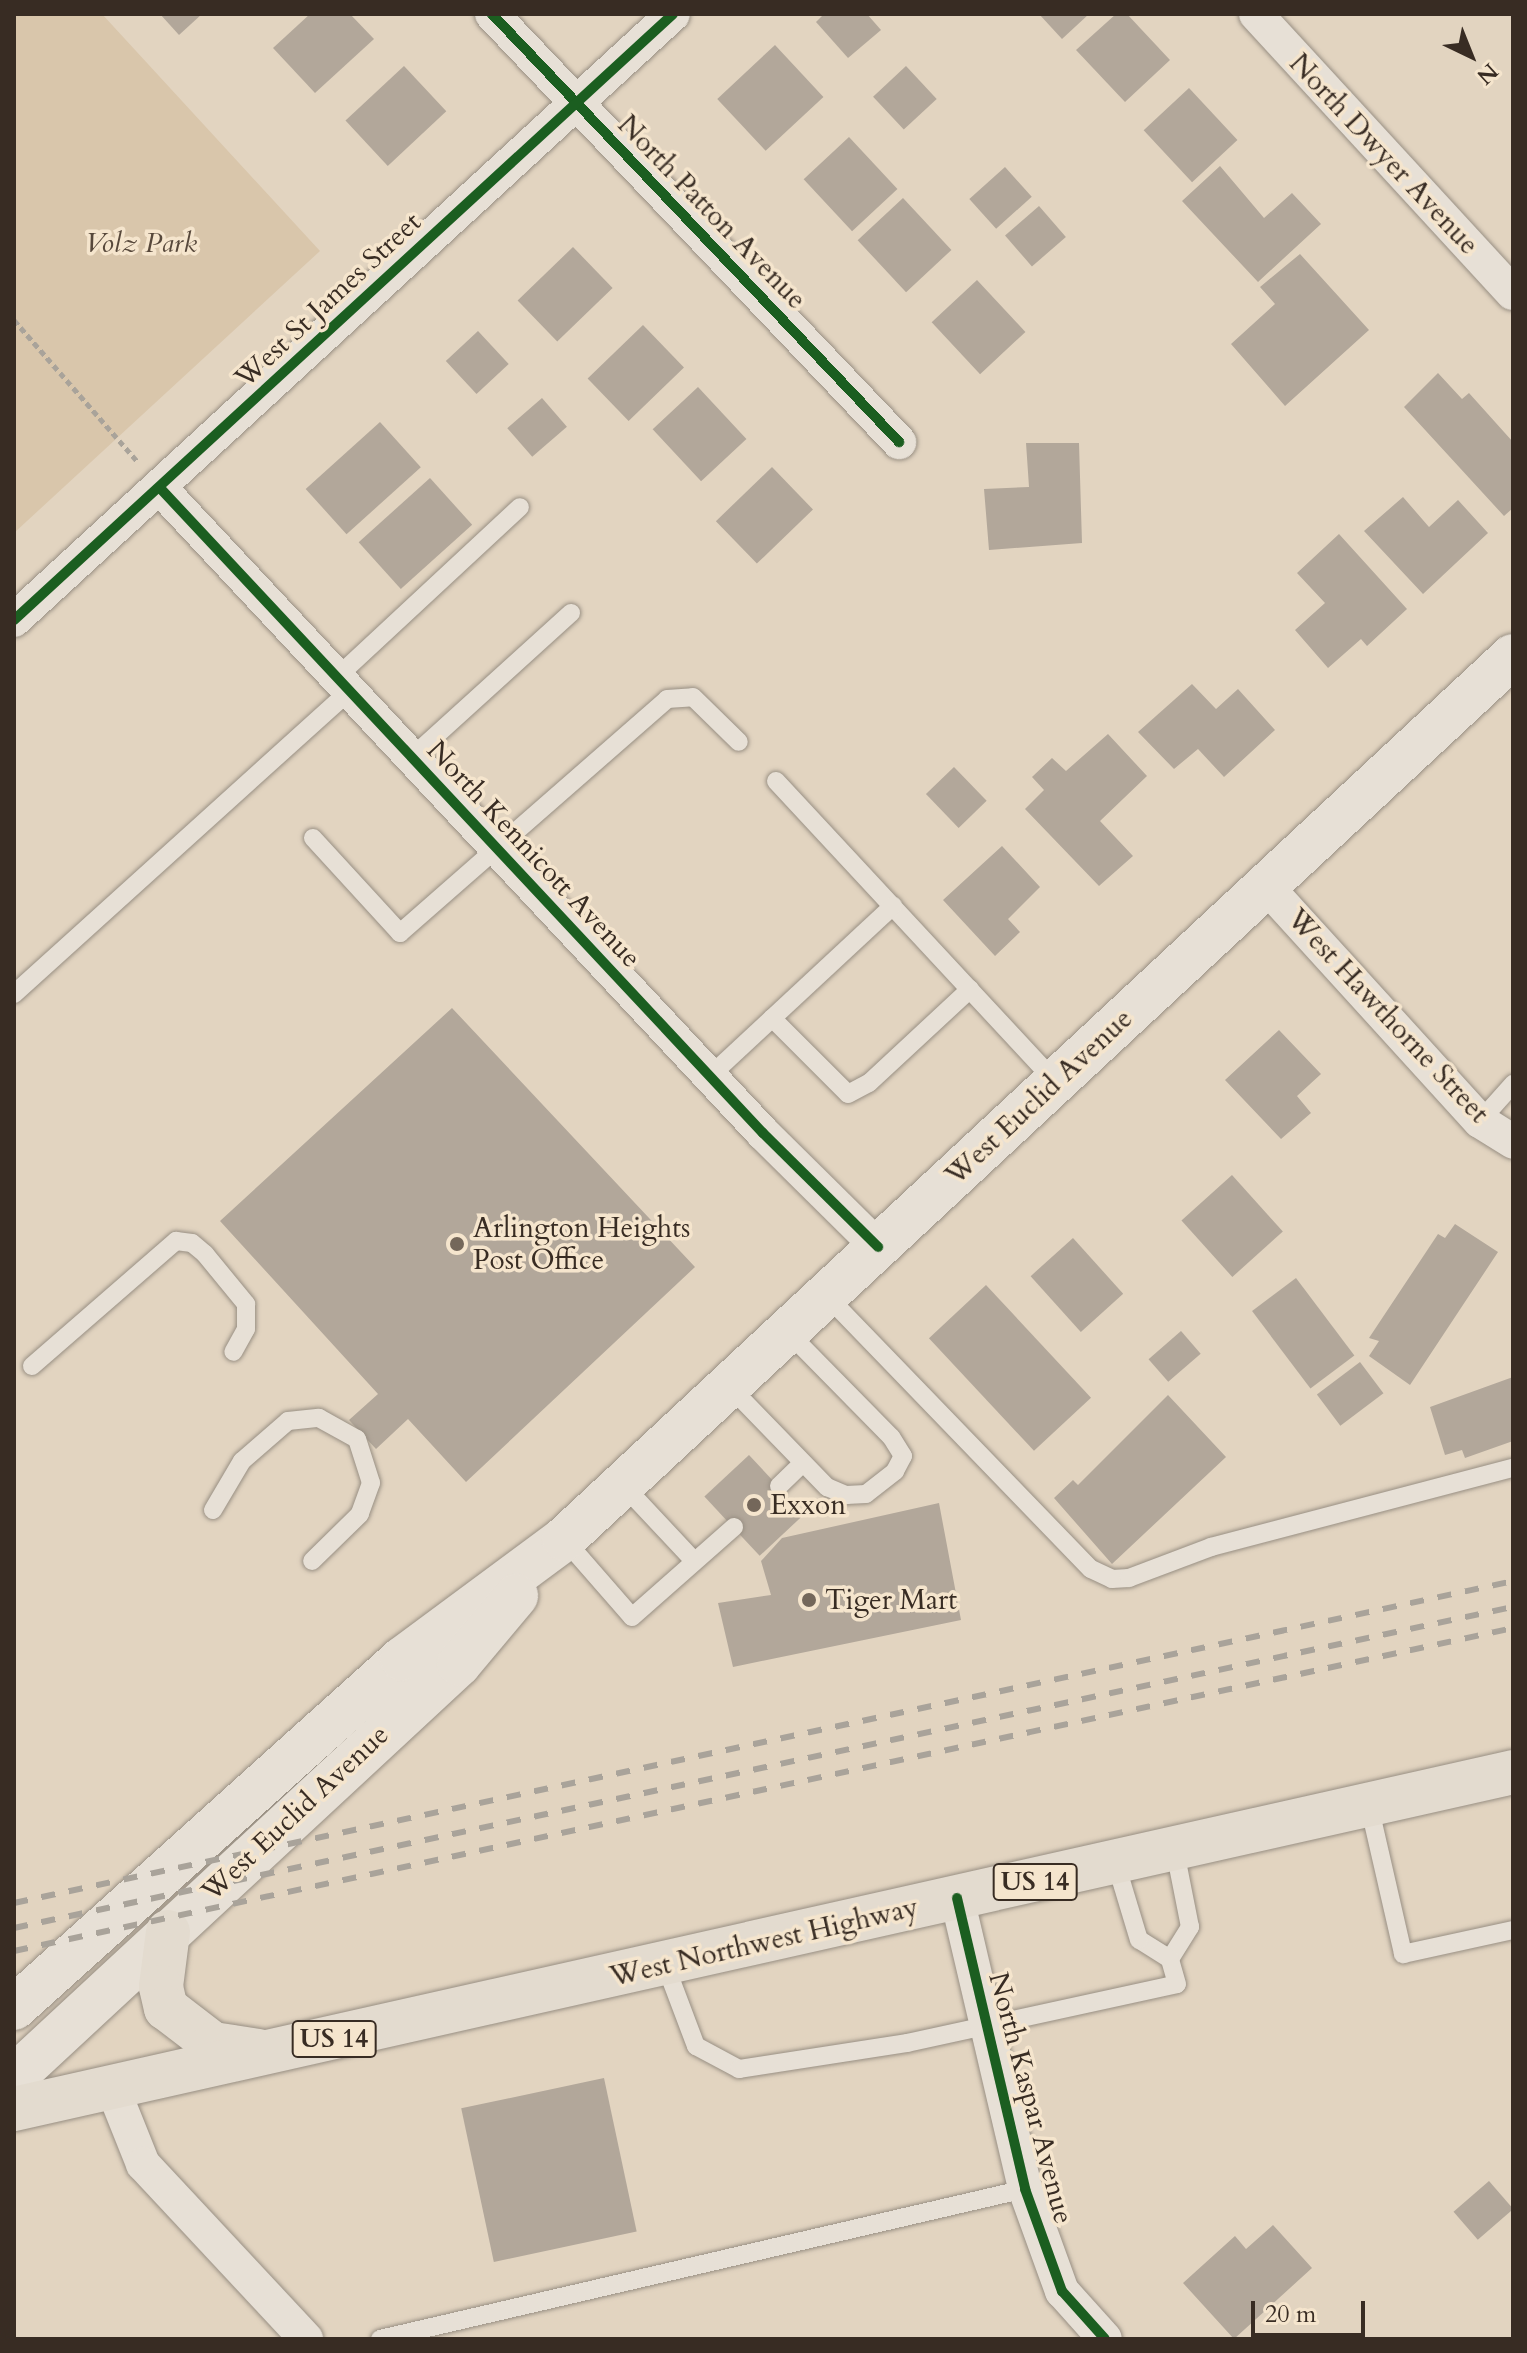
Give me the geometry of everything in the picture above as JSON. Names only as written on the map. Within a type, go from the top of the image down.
[{"type":"main road","name":"West Euclid Avenue","points":[[14,2008],[402,1659],[564,1539],[1513,656]]},
{"type":"main road","name":"West Euclid Avenue","points":[[14,2077],[459,1664],[564,1539]]},
{"type":"main road","name":"West Northwest Highway","points":[[14,2109],[1175,1851],[1513,1772]]},
{"type":"main road","points":[[168,1932],[161,1987],[166,2008],[213,2044],[273,2053]]},
{"type":"street","name":"North Patton Avenue","points":[[492,14],[899,442]]},
{"type":"street","name":"West St James Street","points":[[14,620],[673,14]]},
{"type":"street","name":"North Dwyer Avenue","points":[[1256,14],[1513,293]]},
{"type":"street","name":"North Kennicott Avenue","points":[[160,488],[710,1076],[878,1247]]},
{"type":"street","name":"West Hawthorne Street","points":[[1266,886],[1480,1121],[1513,1142]]},
{"type":"street","name":"North Kaspar Avenue","points":[[957,1898],[1025,2189],[1062,2291],[1105,2339]]},
{"type":"street","points":[[113,2089],[143,2164],[306,2339]]},
{"type":"lane","points":[[14,994],[342,684],[520,507]]},
{"type":"lane","points":[[411,758],[571,613]]},
{"type":"lane","points":[[313,838],[400,933],[667,699],[693,697],[739,742]]},
{"type":"lane","points":[[776,781],[1056,1082]]},
{"type":"lane","points":[[710,1076],[893,906]]},
{"type":"lane","points":[[772,1018],[848,1094],[869,1083],[970,989]]},
{"type":"lane","points":[[1480,1121],[1513,1084]]},
{"type":"lane","points":[[32,1366],[176,1241],[192,1243],[205,1254],[246,1304],[246,1329],[233,1352]]},
{"type":"lane","points":[[826,1295],[1091,1569],[1112,1579],[1129,1578],[1211,1547],[1513,1468]]},
{"type":"lane","points":[[729,1386],[827,1487],[846,1495],[866,1494],[899,1463],[903,1456],[891,1437],[787,1331]]},
{"type":"lane","points":[[213,1510],[242,1461],[288,1421],[319,1418],[357,1439],[371,1483],[360,1514],[312,1561]]},
{"type":"lane","points":[[779,1486],[803,1463]]},
{"type":"lane","points":[[623,1485],[694,1561]]},
{"type":"lane","points":[[564,1539],[632,1617],[734,1527]]},
{"type":"lane","points":[[1369,1805],[1403,1954],[1513,1930]]},
{"type":"lane","points":[[1170,1959],[1190,1927],[1175,1851]]},
{"type":"lane","points":[[665,1964],[696,2046],[739,2069],[784,2066],[1177,1984],[1170,1959],[1139,1940],[1116,1864]]},
{"type":"lane","points":[[380,2339],[1025,2189]]},
{"type":"path","points":[[14,320],[160,488]]},
{"type":"green space","name":"Volz Park","points":[[14,14],[102,14],[320,251],[14,533]]},
{"type":"building","points":[[160,14],[202,14],[179,35]]},
{"type":"building","points":[[310,14],[350,14],[374,39],[315,93],[273,48]]},
{"type":"building","points":[[824,14],[867,14],[881,30],[848,58],[816,22]]},
{"type":"building","points":[[1039,14],[1089,14],[1062,39]]},
{"type":"building","points":[[1116,14],[1127,14],[1170,60],[1125,102],[1076,50]]},
{"type":"building","points":[[775,45],[823,97],[766,151],[717,99]]},
{"type":"building","points":[[404,66],[446,111],[388,166],[345,121]]},
{"type":"building","points":[[906,66],[937,99],[904,130],[873,97]]},
{"type":"building","points":[[1189,88],[1237,140],[1192,182],[1144,130]]},
{"type":"building","points":[[849,137],[897,189],[852,231],[804,179]]},
{"type":"building","points":[[1220,166],[1264,218],[1292,193],[1321,224],[1258,282],[1182,201]]},
{"type":"building","points":[[1005,167],[1032,197],[996,229],[969,199]]},
{"type":"building","points":[[903,198],[951,250],[906,292],[858,240]]},
{"type":"building","points":[[1039,206],[1066,237],[1032,266],[1005,236]]},
{"type":"building","points":[[573,247],[613,288],[557,341],[518,300]]},
{"type":"building","points":[[1300,254],[1369,330],[1285,406],[1231,344],[1275,304],[1260,287]]},
{"type":"building","points":[[977,280],[1025,332],[980,374],[932,322]]},
{"type":"building","points":[[643,325],[684,367],[629,421],[588,378]]},
{"type":"building","points":[[478,331],[509,364],[477,394],[446,361]]},
{"type":"building","points":[[1438,373],[1462,399],[1469,393],[1513,442],[1513,508],[1504,516],[1404,407]]},
{"type":"building","points":[[698,387],[746,439],[701,481],[653,429]]},
{"type":"building","points":[[542,398],[567,427],[532,457],[507,428]]},
{"type":"building","points":[[380,422],[421,467],[347,534],[306,489]]},
{"type":"building","points":[[1026,443],[1079,443],[1082,543],[989,550],[984,489],[1029,487]]},
{"type":"building","points":[[772,467],[813,509],[757,564],[716,521]]},
{"type":"building","points":[[430,478],[472,525],[401,589],[359,542]]},
{"type":"building","points":[[1403,497],[1429,527],[1458,500],[1488,533],[1423,594],[1364,531]]},
{"type":"building","points":[[1339,534],[1407,609],[1367,646],[1361,639],[1328,668],[1295,630],[1325,603],[1297,573]]},
{"type":"building","points":[[1192,684],[1216,709],[1238,689],[1275,730],[1224,777],[1198,749],[1174,769],[1138,732]]},
{"type":"building","points":[[1108,734],[1147,776],[1100,821],[1133,856],[1099,886],[1025,809],[1044,790],[1032,777],[1052,758],[1066,771]]},
{"type":"building","points":[[954,767],[987,801],[959,828],[926,794]]},
{"type":"building","points":[[1002,846],[1040,887],[1008,919],[1020,932],[995,956],[943,900]]},
{"type":"building","name":"Arlington Heights Post Office","points":[[452,1008],[695,1267],[466,1482],[408,1419],[376,1449],[349,1420],[378,1394],[220,1221]]},
{"type":"building","points":[[1279,1030],[1321,1074],[1297,1096],[1311,1113],[1281,1139],[1225,1080]]},
{"type":"building","points":[[1232,1175],[1283,1231],[1232,1277],[1181,1221]]},
{"type":"building","points":[[1455,1224],[1498,1252],[1410,1385],[1369,1356],[1379,1341],[1369,1338],[1438,1234],[1445,1238]]},
{"type":"building","points":[[1073,1238],[1123,1294],[1081,1332],[1031,1276]]},
{"type":"building","points":[[1296,1278],[1354,1355],[1310,1389],[1252,1311]]},
{"type":"building","points":[[986,1285],[1091,1398],[1034,1451],[929,1338]]},
{"type":"building","points":[[1181,1331],[1201,1354],[1168,1382],[1149,1359]]},
{"type":"building","points":[[1360,1362],[1383,1393],[1340,1426],[1317,1394]]},
{"type":"building","points":[[1513,1377],[1513,1441],[1465,1458],[1462,1450],[1445,1455],[1430,1407]]},
{"type":"building","points":[[1168,1395],[1226,1457],[1112,1564],[1054,1498],[1073,1480],[1078,1485]]},
{"type":"building","name":"Exxon","points":[[749,1455],[804,1514],[760,1556],[704,1497]]},
{"type":"building","points":[[939,1503],[961,1620],[733,1667],[718,1603],[771,1595],[761,1561],[782,1538]]},
{"type":"building","points":[[604,2078],[637,2232],[494,2262],[461,2108]]},
{"type":"building","points":[[1489,2181],[1513,2209],[1478,2240],[1454,2212]]},
{"type":"building","points":[[1273,2225],[1312,2268],[1234,2339],[1183,2283],[1235,2236],[1246,2249]]},
{"type":"railway","points":[[14,1903],[1513,1581]]},
{"type":"railway","points":[[14,1928],[1513,1607]]},
{"type":"railway","points":[[14,1951],[1513,1628]]},
{"type":"cycle path","points":[[492,14],[899,442]]},
{"type":"cycle path","points":[[14,620],[673,14]]},
{"type":"cycle path","points":[[160,488],[763,1133],[878,1247]]},
{"type":"cycle path","points":[[957,1898],[1025,2189],[1062,2291],[1105,2339]]},
{"type":"place","name":"Arlington Heights Post Office","points":[[457,1244]]},
{"type":"place","name":"Exxon","points":[[754,1505]]},
{"type":"place","name":"Tiger Mart","points":[[809,1600]]}]
